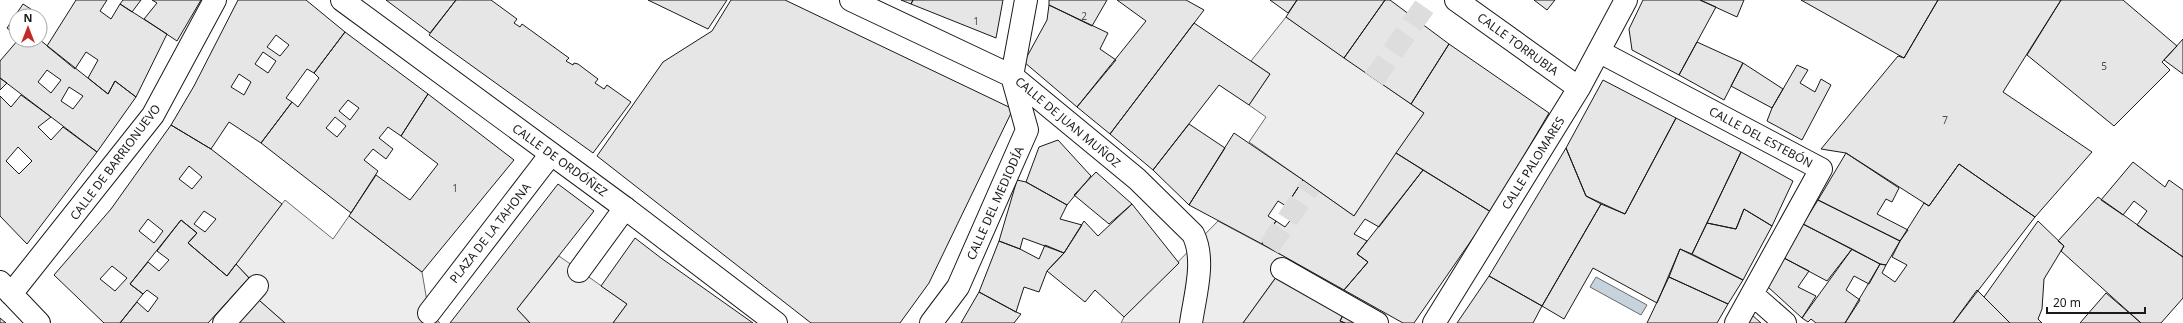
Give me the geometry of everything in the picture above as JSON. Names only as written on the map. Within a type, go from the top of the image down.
[{"type":"street","name":"CALLE DE BARRIONUEVO","points":[[6,288],[153,115],[215,0]]},
{"type":"street","name":"CALLE DE ORDÓÑEZ","points":[[342,0],[625,208],[776,323]]},
{"type":"street","name":"CALLE DE JUAN MUÑOZ","points":[[851,0],[1012,76],[1137,179],[1193,234],[1198,244],[1199,258],[1191,323]]},
{"type":"street","points":[[1012,76],[1026,0]]},
{"type":"street","name":"CALLE TORRUBIA","points":[[1456,0],[1579,88]]},
{"type":"street","name":"CALLE PALOMARES","points":[[1434,323],[1579,88],[1600,52],[1626,0]]},
{"type":"street","name":"CALLE DEL ESTEBÓN","points":[[1600,52],[1821,169],[1752,294]]},
{"type":"street","name":"CALLE DEL MEDIODÍA","points":[[931,323],[958,287],[1027,130],[1012,76]]},
{"type":"street","name":"PLAZA DE LA TAHONA","points":[[429,313],[551,154]]},
{"type":"street","points":[[579,271],[625,208]]},
{"type":"street","points":[[1282,269],[1378,323]]},
{"type":"street","points":[[224,323],[257,286]]},
{"type":"street","points":[[6,288],[39,323]]},
{"type":"street","points":[[1736,323],[1752,294],[1785,323]]},
{"type":"shaded area","points":[[1286,17],[1424,113],[1354,216],[1249,142],[1266,117],[1249,105],[1270,74],[1251,61]]},
{"type":"shaded area","points":[[285,200],[333,239],[349,216],[422,272],[429,313],[440,323],[285,323],[252,294],[257,286],[236,264]]},
{"type":"shaded area","points":[[1218,221],[1289,259],[1243,323],[1121,323],[1124,317]]},
{"type":"shaded area","points":[[559,256],[627,304],[613,323],[530,323],[517,309]]},
{"type":"shaded area","points":[[1596,277],[1647,305],[1641,315],[1590,287]]},
{"type":"building","points":[[76,0],[107,0],[100,11],[111,19],[120,4],[167,34],[136,97],[115,81],[108,94],[88,78],[98,60],[86,52],[75,69],[48,47],[48,44]]},
{"type":"building","points":[[123,0],[141,0],[132,12],[120,4]]},
{"type":"building","points":[[152,0],[201,0],[177,41],[144,19],[157,3]]},
{"type":"building","points":[[238,0],[306,0],[345,32],[314,73],[307,69],[286,98],[292,102],[261,143],[229,122],[211,149],[171,125],[194,86]],"holes":[[[276,35],[289,45],[280,56],[267,47]],[[263,52],[276,61],[268,73],[255,64]],[[239,74],[251,82],[244,95],[231,87]]]},
{"type":"building","points":[[386,0],[456,0],[430,33]]},
{"type":"building","points":[[456,0],[491,0],[517,19],[514,23],[520,27],[522,24],[569,58],[566,61],[573,65],[574,63],[578,64],[598,79],[595,83],[604,89],[607,85],[631,102],[593,153],[429,35]]},
{"type":"building","points":[[648,0],[727,0],[708,29]]},
{"type":"building","points":[[731,0],[785,0],[1013,109],[929,283],[900,323],[811,323],[597,156],[663,62],[712,31]]},
{"type":"building","points":[[901,0],[913,0],[911,4]]},
{"type":"building","points":[[913,0],[1003,0],[996,38],[911,4]]},
{"type":"building","points":[[1049,0],[1107,0],[1092,26],[1049,5]]},
{"type":"building","points":[[1117,0],[1186,0],[1204,10],[1110,134],[1077,107],[1146,21]]},
{"type":"building","points":[[1270,0],[1297,0],[1288,13]]},
{"type":"building","points":[[1297,0],[1385,0],[1344,58],[1286,17]]},
{"type":"building","points":[[1385,0],[1390,0],[1449,44],[1411,104],[1344,58]]},
{"type":"building","points":[[1534,0],[1555,0],[1547,10]]},
{"type":"building","points":[[1643,0],[1700,0],[1716,7],[1679,75],[1632,50],[1629,29]]},
{"type":"building","points":[[1700,0],[1744,0],[1737,17]]},
{"type":"building","points":[[1801,0],[1938,0],[1904,58]]},
{"type":"building","points":[[1938,0],[2061,0],[2003,92],[2092,152],[2035,217],[1959,164],[1929,206],[1846,153],[1821,149],[1898,56],[1904,58]]},
{"type":"building","points":[[2061,0],[2123,0],[2177,46],[2162,62],[2170,70],[2114,126],[2027,55]]},
{"type":"building","points":[[23,4],[29,8],[20,8]]},
{"type":"building","points":[[1049,5],[1108,33],[1100,49],[1116,60],[1077,107],[1024,62],[1047,20]]},
{"type":"building","points":[[1194,23],[1270,74],[1249,105],[1219,85],[1153,170],[1110,134]]},
{"type":"building","points":[[345,32],[428,94],[401,136],[388,127],[379,138],[393,149],[386,159],[373,149],[364,160],[378,171],[351,213],[261,143],[292,102],[298,107],[319,78],[314,73]],"holes":[[[348,100],[359,108],[350,120],[339,111]],[[335,117],[346,126],[337,137],[326,128]]]},
{"type":"building","points":[[2183,39],[2183,74],[2164,60]]},
{"type":"building","points":[[1697,42],[1743,63],[1724,100],[1679,75]]},
{"type":"building","points":[[1449,44],[1549,113],[1491,212],[1396,153],[1424,113],[1411,104]]},
{"type":"building","points":[[48,46],[108,94],[115,81],[136,97],[97,152],[0,78],[0,61],[11,48],[48,48]],"holes":[[[47,70],[61,80],[51,93],[38,82]],[[69,87],[83,96],[73,109],[61,101]]]},
{"type":"building","points":[[1743,63],[1783,89],[1772,108],[1731,86]]},
{"type":"building","points":[[1797,65],[1808,70],[1800,83],[1815,92],[1821,79],[1831,85],[1802,140],[1767,121],[1772,108]]},
{"type":"building","points":[[0,78],[7,83],[0,90]]},
{"type":"building","points":[[1603,80],[1676,118],[1625,214],[1586,196],[1566,148]]},
{"type":"building","points":[[428,94],[514,160],[422,272],[349,216],[376,175],[410,200],[438,164],[401,136]]},
{"type":"building","points":[[21,95],[51,117],[38,127],[51,140],[63,127],[97,152],[27,244],[0,216],[0,96],[11,107]],"holes":[[[18,147],[32,161],[19,174],[6,161]]]},
{"type":"building","points":[[1676,118],[1741,152],[1692,254],[1680,249],[1657,303],[1593,268],[1564,319],[1542,306],[1601,204],[1625,214]]},
{"type":"building","points":[[1189,124],[1225,148],[1189,205],[1153,170]]},
{"type":"building","points":[[171,125],[211,149],[282,204],[227,276],[188,243],[197,233],[181,220],[130,284],[143,294],[120,323],[104,323],[54,275],[111,209]],"holes":[[[189,166],[202,177],[192,189],[179,179]],[[204,211],[216,219],[205,232],[194,224]],[[148,219],[163,231],[154,243],[139,231]],[[112,266],[127,278],[115,291],[100,279]]]},
{"type":"building","points":[[1234,133],[1303,180],[1286,206],[1278,201],[1268,216],[1276,221],[1262,244],[1189,205]]},
{"type":"building","points":[[1058,140],[1091,176],[1067,205],[1026,182],[1039,147]]},
{"type":"building","points":[[1566,148],[1586,196],[1601,204],[1542,306],[1489,276]]},
{"type":"building","points":[[1741,152],[1793,181],[1772,226],[1744,209],[1736,229],[1707,223]]},
{"type":"building","points":[[1396,153],[1423,170],[1379,227],[1365,219],[1354,234],[1367,241],[1357,254],[1368,262],[1344,290],[1262,244],[1276,221],[1285,227],[1296,213],[1286,206],[1303,180],[1354,216]]},
{"type":"building","points":[[1846,153],[1899,188],[1892,202],[1886,199],[1877,214],[1908,230],[1900,241],[1818,200]]},
{"type":"building","points":[[2133,162],[2165,187],[2169,180],[2183,190],[2183,257],[2137,225],[2147,211],[2134,201],[2123,215],[2101,200]]},
{"type":"building","points":[[1959,164],[2035,217],[1953,323],[1845,323],[1880,264],[1886,265],[1882,273],[1895,282],[1907,265],[1892,257],[1900,241],[1924,203],[1929,206]]},
{"type":"building","points":[[1423,170],[1491,212],[1414,323],[1403,323],[1344,290],[1368,262],[1357,254]]},
{"type":"building","points":[[1096,172],[1132,204],[1109,224],[1074,195]]},
{"type":"building","points":[[1017,180],[1026,182],[1067,205],[1060,219],[1082,225],[1064,253],[1023,238],[1020,249],[999,241]]},
{"type":"building","points":[[558,184],[594,211],[517,309],[530,323],[450,323]]},
{"type":"building","points":[[2098,197],[2183,257],[2183,298],[2161,323],[2141,323],[2061,251],[2064,246],[2058,241]]},
{"type":"building","points":[[1818,200],[1900,241],[1886,265],[1880,264],[1803,224]]},
{"type":"building","points":[[1132,204],[1179,263],[1124,317],[1095,290],[1085,302],[1047,271],[1064,253],[1084,221],[1098,236]]},
{"type":"building","points":[[1744,209],[1772,226],[1743,280],[1692,254],[1707,223],[1736,229]]},
{"type":"building","points":[[181,220],[197,233],[188,243],[227,276],[236,264],[249,278],[208,323],[120,323],[137,302],[148,312],[158,298],[147,290],[143,294],[130,284],[148,262],[159,271],[169,260],[157,251]]},
{"type":"building","points":[[2038,221],[2064,246],[2044,279],[2042,309],[2038,319],[2042,323],[2010,323],[1984,297]]},
{"type":"building","points":[[1803,224],[1852,249],[1827,281],[1784,258]]},
{"type":"building","points":[[635,238],[753,323],[613,323],[627,304],[601,286]]},
{"type":"building","points":[[999,241],[1020,249],[1039,259],[1045,245],[1064,253],[1047,271],[1039,292],[1024,287],[1016,312],[979,292]]},
{"type":"building","points":[[1680,249],[1743,280],[1728,304],[1669,277]]},
{"type":"building","points":[[1852,249],[1880,264],[1869,284],[1854,276],[1846,290],[1860,300],[1845,323],[1816,323],[1811,319],[1808,322],[1802,318]]},
{"type":"building","points":[[1784,258],[1809,271],[1798,287],[1816,296],[1802,318],[1768,287]]},
{"type":"building","points":[[1277,276],[1343,315],[1340,321],[1345,323],[1243,323]]},
{"type":"building","points":[[1489,276],[1542,306],[1533,323],[1457,323]]},
{"type":"building","points":[[1669,277],[1728,304],[1717,323],[1647,323]]},
{"type":"building","points":[[1977,290],[2010,323],[1953,323]]},
{"type":"building","points":[[979,292],[1021,314],[1014,323],[961,323]]},
{"type":"building","points":[[2106,293],[2141,323],[2080,323]]},
{"type":"building","points":[[252,294],[285,323],[225,323]]},
{"type":"building","points":[[1751,314],[1761,323],[1746,323]]},
{"type":"building","points":[[1343,315],[1357,323],[1345,323],[1340,321]]},
{"type":"building","points":[[0,318],[6,323],[0,323]]},
{"type":"tunnel","points":[[1374,79],[1429,0]]},
{"type":"tunnel","points":[[1269,247],[1310,186]]}]
